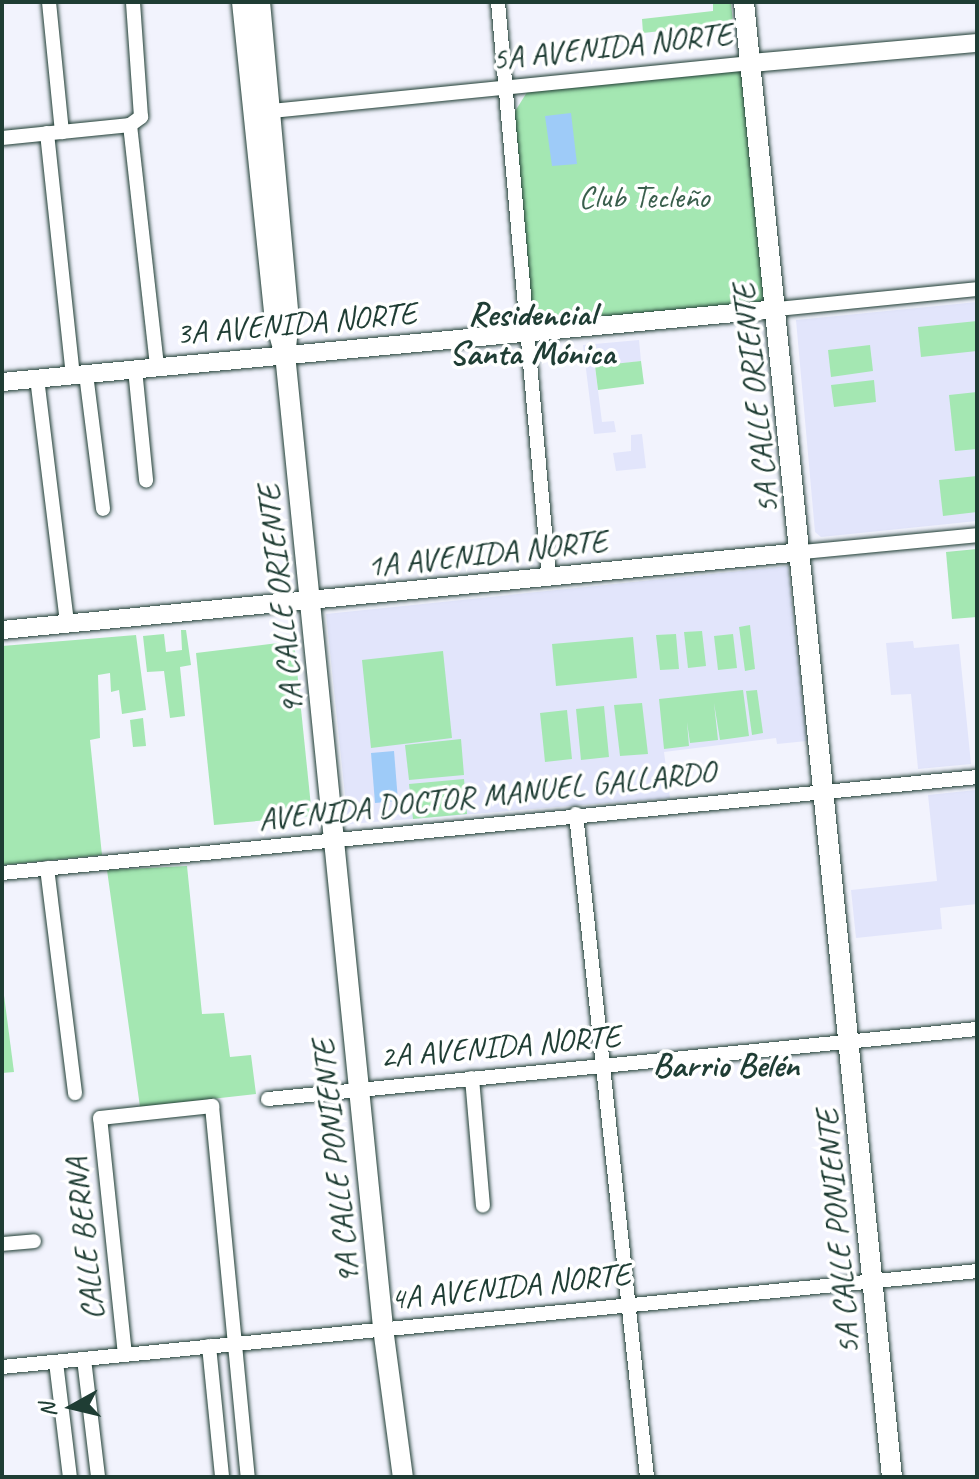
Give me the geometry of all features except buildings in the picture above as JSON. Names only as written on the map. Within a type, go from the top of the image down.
[{"type":"main road","name":"9A CALLE ORIENTE","points":[[242,2],[261,112],[289,319],[285,354],[335,840]]},
{"type":"main road","name":"9A CALLE ORIENTE","points":[[260,2],[261,112]]},
{"type":"main road","name":"5A CALLE ORIENTE","points":[[744,2],[826,791]]},
{"type":"main road","name":"5A CALLE PONIENTE","points":[[826,791],[892,1477]]},
{"type":"main road","name":"9A CALLE PONIENTE","points":[[335,840],[383,1328],[403,1477]]},
{"type":"street","points":[[49,2],[54,132],[80,374],[103,509]]},
{"type":"street","points":[[2,138],[130,125],[141,117],[144,102],[133,2]]},
{"type":"street","points":[[498,2],[549,577]]},
{"type":"street","name":"5A AVENIDA NORTE","points":[[261,112],[977,43]]},
{"type":"street","points":[[130,125],[157,367]]},
{"type":"street","name":"3A AVENIDA NORTE","points":[[2,382],[977,289]]},
{"type":"street","points":[[135,369],[146,480]]},
{"type":"street","points":[[37,378],[67,624]]},
{"type":"street","name":"1A AVENIDA NORTE","points":[[2,630],[977,535]]},
{"type":"street","name":"AVENIDA DOCTOR MANUEL GALLARDO","points":[[2,873],[576,814],[977,777]]},
{"type":"street","points":[[576,814],[647,1477]]},
{"type":"street","points":[[47,868],[75,1093]]},
{"type":"street","name":"2A AVENIDA NORTE","points":[[268,1099],[977,1029]]},
{"type":"street","points":[[472,1078],[483,1206]]},
{"type":"street","name":"CALLE BERNA","points":[[125,1355],[100,1118],[212,1106],[233,1344]]},
{"type":"street","points":[[2,1244],[34,1241]]},
{"type":"street","name":"4A AVENIDA NORTE","points":[[2,1367],[977,1271]]},
{"type":"street","points":[[233,1344],[248,1477]]},
{"type":"street","points":[[209,1346],[222,1477]]},
{"type":"street","points":[[84,1359],[98,1477]]},
{"type":"street","points":[[56,1362],[70,1477]]},
{"type":"shaded area","points":[[977,302],[977,521],[821,537],[815,532],[796,320]]},
{"type":"shaded area","points":[[639,340],[641,361],[595,367],[602,422],[614,421],[616,432],[594,434],[583,345]]},
{"type":"shaded area","points":[[642,434],[646,468],[616,471],[613,453],[631,451],[631,435]]},
{"type":"shaded area","points":[[788,566],[807,741],[777,744],[776,738],[664,752],[670,798],[348,824],[326,614]]},
{"type":"shaded area","points":[[913,641],[914,648],[959,644],[971,764],[918,769],[911,694],[891,695],[886,643]]},
{"type":"shaded area","points":[[976,790],[977,904],[940,908],[942,929],[856,938],[851,890],[937,881],[928,795]]},
{"type":"green space","points":[[713,2],[731,2],[733,23],[643,33],[642,19],[713,11]]},
{"type":"green space","name":"Club Tecleño","points":[[737,69],[749,79],[774,293],[758,306],[550,324],[532,316],[514,113],[529,89]]},
{"type":"green space","points":[[977,321],[977,351],[921,357],[918,327]]},
{"type":"green space","points":[[870,345],[873,371],[831,377],[828,350]]},
{"type":"green space","points":[[641,361],[644,384],[598,390],[595,366]]},
{"type":"green space","points":[[874,380],[876,402],[834,407],[831,385]]},
{"type":"green space","points":[[977,392],[977,449],[955,451],[949,395]]},
{"type":"green space","points":[[977,476],[977,512],[943,516],[939,480]]},
{"type":"green space","points":[[977,549],[977,617],[952,619],[946,552]]},
{"type":"green space","points":[[750,625],[755,669],[745,671],[739,627]]},
{"type":"green space","points":[[181,630],[186,630],[191,665],[180,667],[185,716],[170,718],[164,671],[147,672],[143,636],[164,634],[166,652],[182,650]]},
{"type":"green space","points":[[702,631],[706,666],[688,668],[684,632]]},
{"type":"green space","points":[[676,634],[679,669],[660,670],[656,635]]},
{"type":"green space","points":[[733,634],[737,668],[718,670],[714,636]]},
{"type":"green space","points":[[136,635],[146,710],[122,714],[119,690],[111,692],[110,673],[98,675],[100,738],[90,740],[102,855],[2,865],[2,646]]},
{"type":"green space","points":[[633,637],[637,678],[556,686],[552,644]]},
{"type":"green space","points":[[294,641],[312,816],[214,825],[196,653]]},
{"type":"green space","points":[[443,651],[452,738],[371,748],[362,660]]},
{"type":"green space","points":[[743,690],[749,736],[720,740],[714,703],[718,740],[690,743],[687,722],[689,746],[664,749],[659,699]]},
{"type":"green space","points":[[757,690],[763,733],[752,735],[746,691]]},
{"type":"green space","points":[[642,703],[648,754],[620,756],[614,705]]},
{"type":"green space","points":[[604,706],[609,757],[581,760],[576,709]]},
{"type":"green space","points":[[567,710],[572,759],[545,762],[540,713]]},
{"type":"green space","points":[[143,718],[146,746],[133,747],[130,720]]},
{"type":"green space","points":[[461,739],[464,775],[409,780],[405,745]]},
{"type":"green space","points":[[464,779],[467,814],[413,819],[409,784]]},
{"type":"green space","points":[[187,866],[202,1014],[224,1013],[230,1057],[251,1055],[256,1094],[140,1107],[107,870]]},
{"type":"green space","points":[[2,980],[14,1072],[2,1073]]},
{"type":"water","points":[[571,113],[577,164],[552,166],[545,116]]},
{"type":"water","points":[[394,751],[398,801],[375,803],[371,753]]},
{"type":"district","name":"Residencial Santa Mónica","points":[[532,332]]},
{"type":"district","name":"Barrio Belén","points":[[726,1065]]}]
